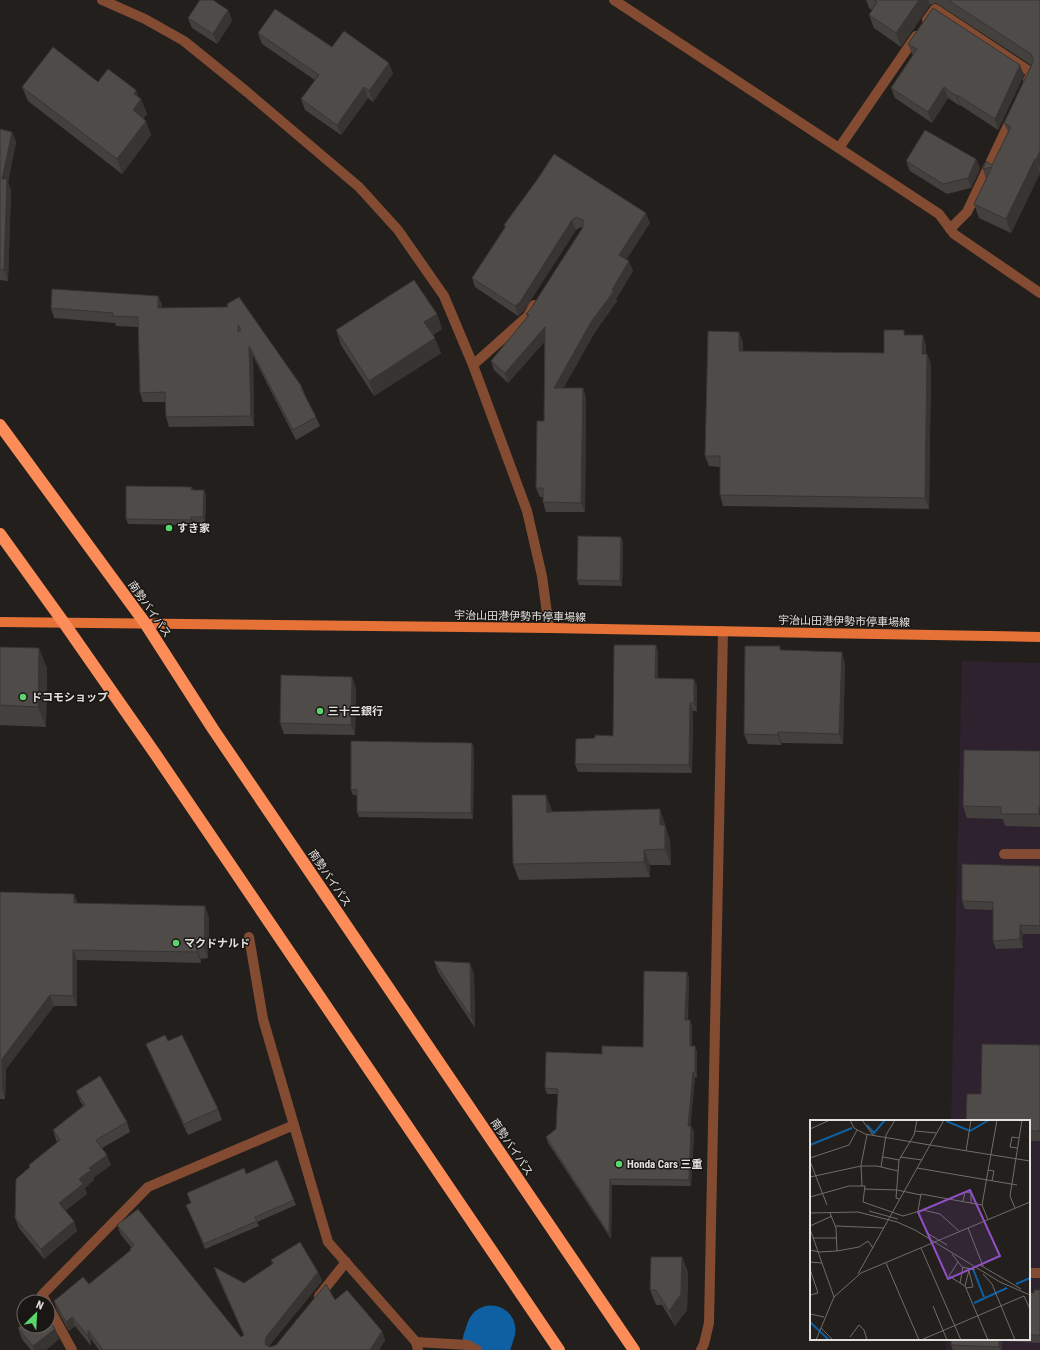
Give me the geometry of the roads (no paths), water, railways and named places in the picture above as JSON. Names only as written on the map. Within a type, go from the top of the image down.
[{"type":"highway","name":"南勢バイパス","points":[[0,425],[145,623],[213,729],[634,1350]]},
{"type":"highway","points":[[0,534],[156,755],[559,1350]]},
{"type":"main road","name":"宇治山田港伊勢市停車場線","points":[[0,622],[723,630],[1040,637]]},
{"type":"street","points":[[102,0],[145,19],[184,40],[359,186],[398,230],[444,296],[473,365],[527,511],[542,576],[549,628]]},
{"type":"street","points":[[614,0],[939,214],[954,234],[1040,293]]},
{"type":"street","points":[[839,148],[935,9],[1032,73],[1026,87]]},
{"type":"street","points":[[950,229],[967,212],[1016,108]]},
{"type":"street","points":[[473,365],[528,316],[540,297]]},
{"type":"street","points":[[701,1350],[704,1344],[709,1322],[723,630]]},
{"type":"street","points":[[1004,854],[1040,854]]},
{"type":"street","points":[[249,937],[262,1019],[328,1242],[417,1346],[468,1345],[477,1350]]},
{"type":"street","points":[[43,1294],[148,1186],[294,1125]]},
{"type":"street","points":[[312,1303],[346,1262]]},
{"type":"street","points":[[56,1321],[72,1350]]},
{"type":"waterway","points":[[487,1342],[491,1330]]},
{"type":"place","name":"すき家","points":[[169,528]]},
{"type":"place","name":"ドコモショップ","points":[[23,697]]},
{"type":"place","name":"三十三銀行","points":[[320,711]]},
{"type":"place","name":"マクドナルド","points":[[176,943]]},
{"type":"place","name":"Honda Cars 三重","points":[[619,1164]]}]
